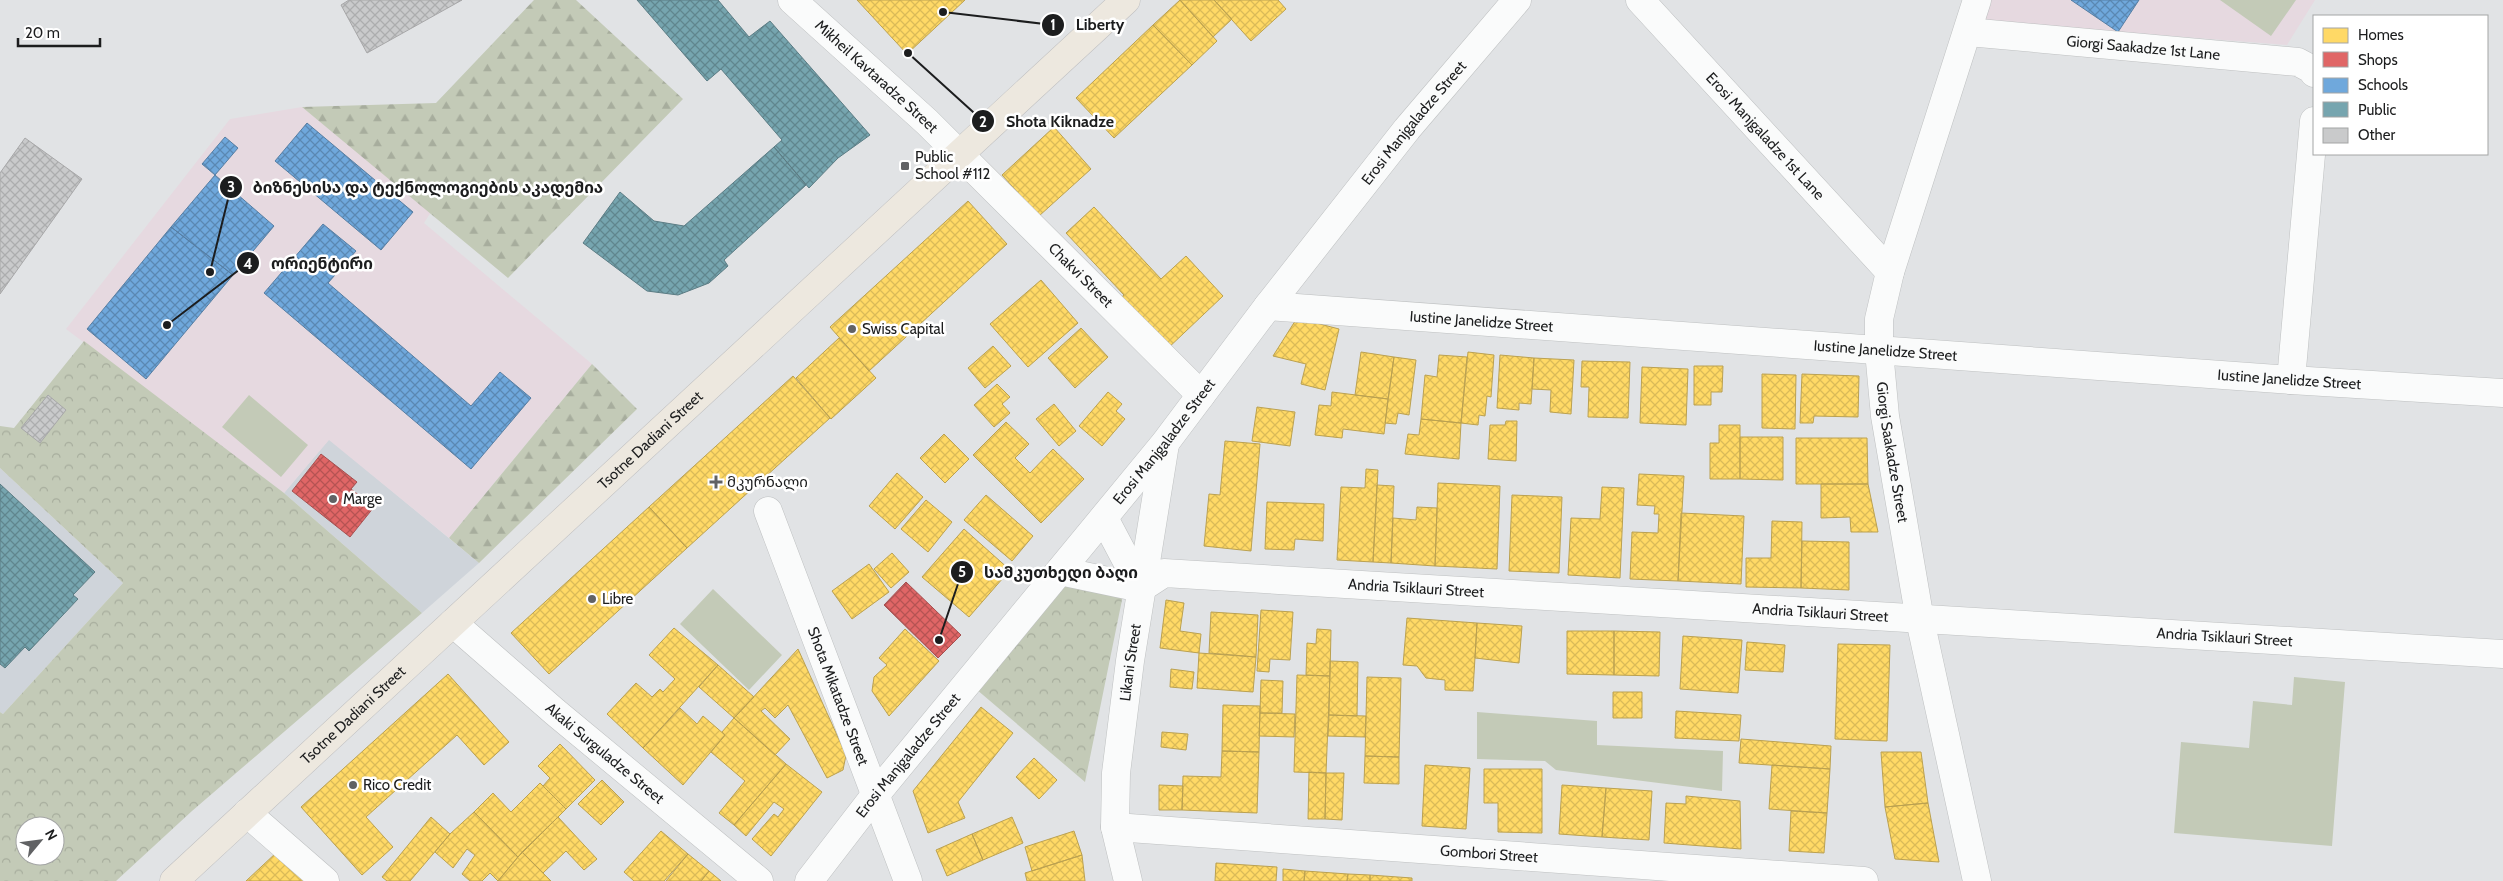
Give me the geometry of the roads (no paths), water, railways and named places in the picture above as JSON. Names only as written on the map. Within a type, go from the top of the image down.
[{"type":"main road","name":"Tsotne Dadiani Street","points":[[174,881],[1126,0]]},
{"type":"street","name":"Mikheil Kavtaradze Street","points":[[792,0],[894,90],[960,154]]},
{"type":"street","name":"Erosi Manjgaladze Street","points":[[809,881],[876,794],[1165,443],[1268,306],[1407,129],[1517,0]]},
{"type":"street","name":"Erosi Manjgaladze 1st Lane","points":[[1640,0],[1890,272]]},
{"type":"street","name":"Giorgi Saakadze Street","points":[[1977,0],[1890,272],[1879,319],[1879,351],[1885,416],[1920,620],[1977,881]]},
{"type":"street","name":"Giorgi Saakadze 1st Lane","points":[[1968,32],[2298,62],[2313,70]]},
{"type":"street","points":[[2291,380],[2313,132]]},
{"type":"street","name":"Chakvi Street","points":[[960,154],[1201,395]]},
{"type":"street","name":"Iustine Janelidze Street","points":[[1268,306],[2291,380],[2503,392]]},
{"type":"street","name":"Likani Street","points":[[1128,881],[1115,828],[1116,773],[1141,588],[1165,443]]},
{"type":"street","name":"Shota Mikatadze Street","points":[[768,511],[908,881]]},
{"type":"street","points":[[1109,511],[1138,517],[1150,536]]},
{"type":"street","points":[[1109,511],[1141,588]]},
{"type":"street","points":[[1060,571],[1141,588]]},
{"type":"street","name":"Andria Tsiklauri Street","points":[[1141,588],[1164,573],[2503,654]]},
{"type":"street","name":"Akaki Surguladze Street","points":[[453,623],[555,712],[759,881]]},
{"type":"street","points":[[247,814],[326,881]]},
{"type":"street","name":"Gombori Street","points":[[1115,828],[1864,881]]},
{"type":"place","name":"Liberty","points":[[943,12]]},
{"type":"place","name":"Shota Kiknadze","points":[[908,53]]},
{"type":"place","name":"Public School #112","points":[[905,166]]},
{"type":"place","name":"ბიზნესისა და ტექნოლოგიების აკადემია","points":[[210,272]]},
{"type":"place","name":"ორიენტირი","points":[[167,325]]},
{"type":"place","name":"Swiss Capital","points":[[852,329]]},
{"type":"place","name":"მკურნალი","points":[[716,482]]},
{"type":"place","name":"Marge","points":[[333,499]]},
{"type":"place","name":"Libre","points":[[592,599]]},
{"type":"place","name":"სამკუთხედი ბაღი","points":[[939,640]]},
{"type":"place","name":"Rico Credit","points":[[353,785]]}]
